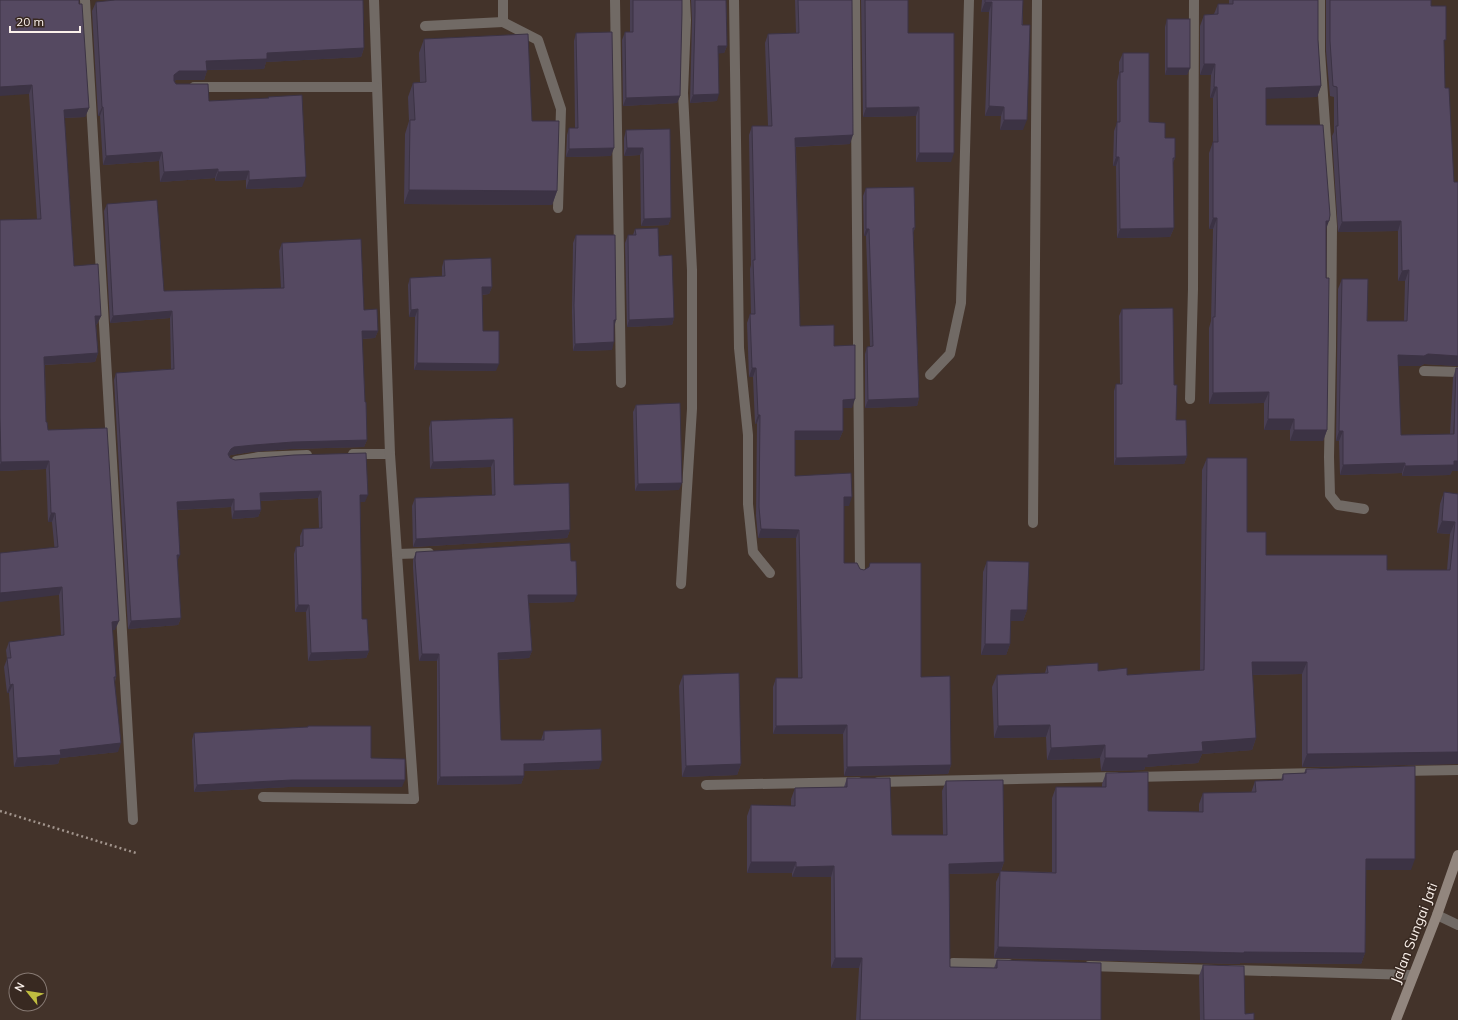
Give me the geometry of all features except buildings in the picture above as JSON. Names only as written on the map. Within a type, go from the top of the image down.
[{"type":"main road","name":"Jalan Sungai Jati","points":[[1396,1020],[1437,915],[1458,855]]},
{"type":"street","points":[[85,0],[133,820]]},
{"type":"street","points":[[263,797],[414,799],[390,454],[374,0]]},
{"type":"street","points":[[503,0],[503,22]]},
{"type":"street","points":[[615,0],[620,383]]},
{"type":"street","points":[[681,584],[692,393],[692,270],[683,93],[686,20],[685,0]]},
{"type":"street","points":[[734,0],[739,348],[748,435],[748,504],[753,552],[770,573]]},
{"type":"street","points":[[855,0],[860,572]]},
{"type":"street","points":[[930,374],[950,354],[960,303],[969,0]]},
{"type":"street","points":[[1033,523],[1037,0]]},
{"type":"street","points":[[1190,399],[1193,281],[1194,0]]},
{"type":"street","points":[[1320,0],[1320,51],[1332,226],[1332,349],[1329,457],[1330,495],[1338,506],[1364,509]]},
{"type":"street","points":[[425,26],[503,22],[538,40],[561,109],[558,208]]},
{"type":"street","points":[[184,87],[376,87]]},
{"type":"street","points":[[1424,371],[1458,372]]},
{"type":"street","points":[[232,461],[259,457],[315,454]]},
{"type":"street","points":[[345,454],[390,454]]},
{"type":"street","points":[[397,554],[437,552]]},
{"type":"street","points":[[1395,772],[1458,770]]},
{"type":"street","points":[[706,785],[1331,773]]},
{"type":"street","points":[[1437,915],[1458,925]]},
{"type":"street","points":[[953,963],[1016,964]]},
{"type":"street","points":[[1080,966],[1413,975]]},
{"type":"path","points":[[0,811],[136,853]]}]
